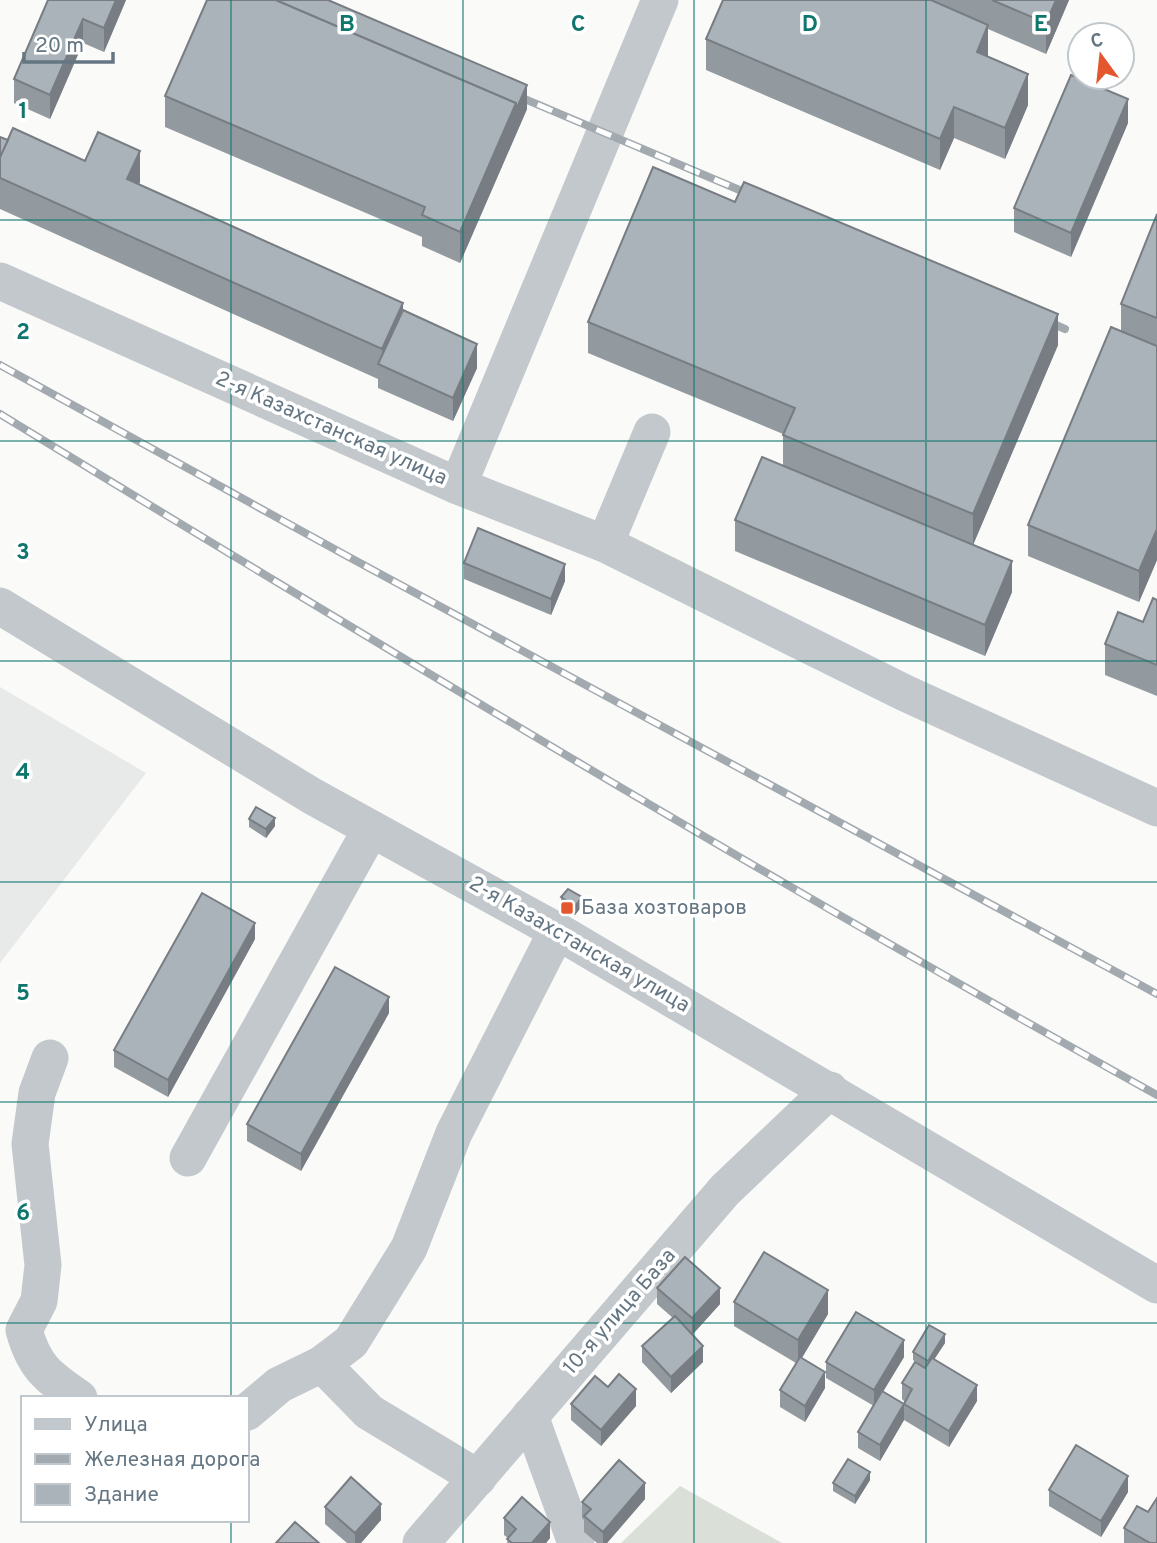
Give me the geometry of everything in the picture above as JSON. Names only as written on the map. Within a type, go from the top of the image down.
[{"type":"street","points":[[458,486],[660,0]]},
{"type":"street","name":"2-я Казахстанская улица","points":[[0,281],[458,486],[605,544],[905,692],[1157,808]]},
{"type":"street","points":[[605,544],[652,432]]},
{"type":"street","name":"2-я Казахстанская улица","points":[[0,606],[312,796],[558,931],[1157,1285]]},
{"type":"street","points":[[188,1158],[371,829]]},
{"type":"street","points":[[248,1411],[279,1385],[322,1364],[351,1342],[409,1248],[454,1133],[558,931]]},
{"type":"street","points":[[50,1058],[37,1093],[30,1144],[43,1265],[39,1301],[12,1322],[31,1353],[52,1379],[76,1396]]},
{"type":"street","name":"10-я улица База","points":[[421,1543],[725,1190],[830,1090]]},
{"type":"street","points":[[322,1364],[369,1412],[478,1478]]},
{"type":"street","points":[[530,1416],[576,1543]]},
{"type":"shaded area","points":[[0,687],[146,773],[0,963]]},
{"type":"shaded area","points":[[680,1486],[782,1543],[621,1543]]},
{"type":"building","points":[[48,0],[116,0],[104,28],[83,19],[50,95],[14,79]]},
{"type":"building","points":[[207,0],[276,0],[516,103],[460,232],[422,215],[425,207],[165,96]]},
{"type":"building","points":[[276,0],[328,0],[527,85],[516,110],[516,103]]},
{"type":"building","points":[[723,0],[931,0],[988,25],[977,52],[1028,74],[1005,128],[954,107],[940,139],[706,39]]},
{"type":"building","points":[[992,0],[1056,0],[1046,23]]},
{"type":"building","points":[[1066,87],[1066,91],[1109,91],[1128,99],[1071,233],[1014,208]]},
{"type":"building","points":[[13,128],[85,161],[98,132],[140,151],[127,179],[403,303],[382,349],[0,178],[0,157]]},
{"type":"building","points":[[0,137],[8,140],[0,157]]},
{"type":"building","points":[[653,167],[735,202],[744,182],[1058,314],[973,514],[783,435],[795,408],[588,322]]},
{"type":"building","points":[[1157,214],[1157,318],[1121,304]]},
{"type":"building","points":[[403,310],[477,344],[453,398],[378,364]]},
{"type":"building","points":[[1111,327],[1157,346],[1157,529],[1139,571],[1028,525]]},
{"type":"building","points":[[762,457],[1012,561],[985,625],[735,520]]},
{"type":"building","points":[[478,528],[565,564],[551,599],[464,563]]},
{"type":"building","points":[[1153,598],[1157,600],[1157,665],[1105,644],[1118,612],[1143,622]]},
{"type":"building","points":[[256,807],[275,818],[266,829],[249,819]]},
{"type":"building","points":[[568,889],[582,897],[575,906],[561,897]]},
{"type":"building","points":[[202,893],[255,923],[168,1080],[114,1050]]},
{"type":"building","points":[[335,967],[389,997],[301,1154],[247,1124]]},
{"type":"building","points":[[764,1252],[828,1290],[798,1340],[734,1302]]},
{"type":"building","points":[[685,1257],[720,1288],[692,1318],[657,1288]]},
{"type":"building","points":[[856,1312],[904,1340],[874,1390],[826,1362]]},
{"type":"building","points":[[675,1316],[703,1346],[671,1377],[642,1346]]},
{"type":"building","points":[[929,1325],[945,1334],[928,1361],[913,1352]]},
{"type":"building","points":[[800,1357],[825,1372],[805,1406],[780,1390]]},
{"type":"building","points":[[932,1358],[977,1385],[949,1431],[904,1404],[912,1389],[902,1383],[915,1362],[925,1368]]},
{"type":"building","points":[[619,1374],[636,1389],[601,1430],[571,1404],[595,1376],[608,1387]]},
{"type":"building","points":[[882,1391],[904,1404],[880,1445],[858,1432]]},
{"type":"building","points":[[1076,1445],[1128,1476],[1101,1521],[1049,1490]]},
{"type":"building","points":[[848,1459],[870,1472],[855,1496],[833,1483]]},
{"type":"building","points":[[619,1460],[645,1483],[603,1532],[584,1516],[591,1509],[582,1502]]},
{"type":"building","points":[[351,1477],[381,1504],[355,1533],[325,1507]]},
{"type":"building","points":[[522,1497],[550,1522],[532,1543],[512,1543],[507,1539],[516,1529],[504,1518]]},
{"type":"building","points":[[1157,1498],[1157,1543],[1150,1543],[1124,1528],[1137,1506],[1148,1512]]},
{"type":"building","points":[[295,1522],[319,1543],[276,1543]]},
{"type":"railway","points":[[508,92],[756,197]]},
{"type":"railway","points":[[1040,318],[1065,329]]},
{"type":"railway","points":[[0,365],[1157,994]]},
{"type":"railway","points":[[0,414],[575,761],[865,930],[1157,1095]]},
{"type":"place","name":"База хозтоваров","points":[[567,908]]}]
